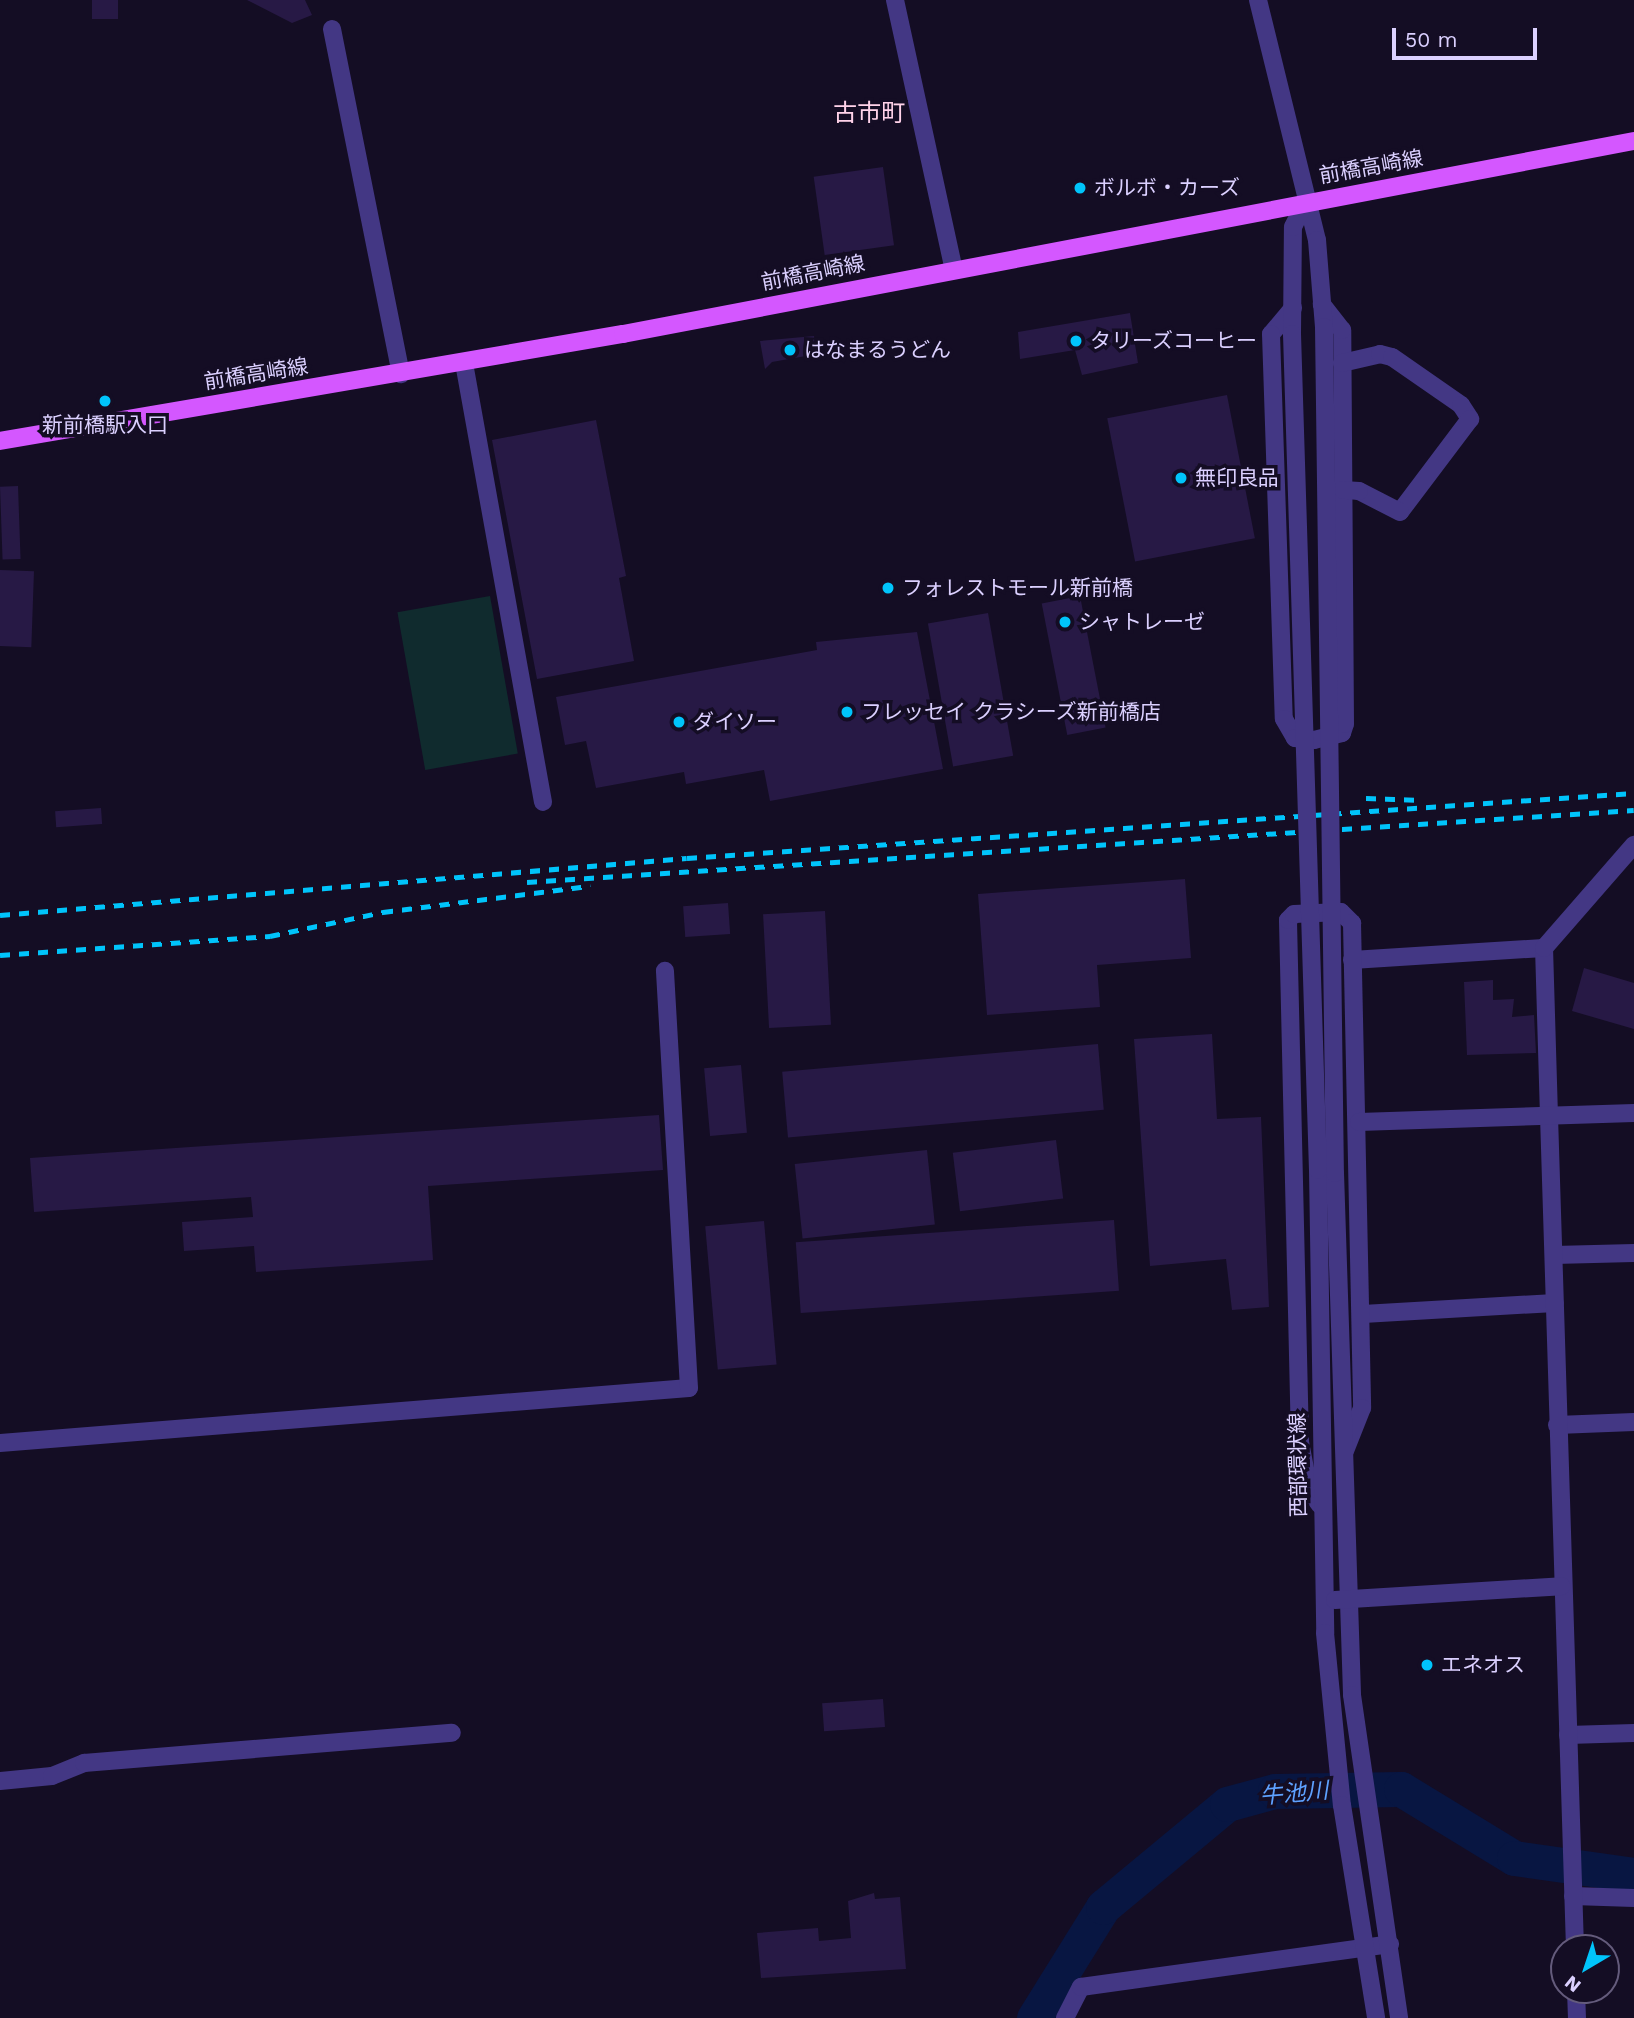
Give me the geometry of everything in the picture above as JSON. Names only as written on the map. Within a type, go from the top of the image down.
[{"type":"main road","name":"前橋高崎線","points":[[0,441],[464,363],[953,267],[1634,141]]},
{"type":"street","points":[[895,0],[953,267]]},
{"type":"street","points":[[1258,0],[1304,202],[1317,240],[1324,327],[1326,1172]]},
{"type":"street","points":[[332,29],[401,374]]},
{"type":"street","points":[[1304,202],[1293,227],[1292,334],[1326,1172],[1345,1451],[1346,1600],[1358,1761],[1390,1944],[1399,2018]]},
{"type":"street","points":[[1293,308],[1271,334],[1284,719],[1296,738],[1334,737],[1345,724],[1342,363],[1339,322],[1322,304]]},
{"type":"street","points":[[1342,363],[1380,354],[1392,357],[1461,405],[1470,419],[1401,512],[1359,491],[1343,490]]},
{"type":"street","points":[[464,363],[542,802]]},
{"type":"street","points":[[1574,1934],[1544,948],[1634,845]]},
{"type":"street","points":[[1320,1505],[1309,1490],[1300,1442],[1291,916],[1346,914],[1352,960],[1363,1314],[1360,1420],[1345,1451]]},
{"type":"street","points":[[1352,960],[1544,948]]},
{"type":"street","points":[[0,1443],[689,1388],[665,971]]},
{"type":"street","points":[[1359,1122],[1634,1112]]},
{"type":"street","name":"西部環状線","points":[[1326,1172],[1320,1505],[1323,1601],[1342,1805],[1366,1950]]},
{"type":"street","points":[[1554,1255],[1634,1253]]},
{"type":"street","points":[[1363,1314],[1555,1303]]},
{"type":"street","points":[[1558,1425],[1634,1422]]},
{"type":"street","points":[[1323,1601],[1562,1586]]},
{"type":"street","points":[[0,1781],[52,1776],[84,1763],[452,1733]]},
{"type":"street","points":[[1568,1735],[1634,1733]]},
{"type":"street","points":[[1573,1892],[1634,1898]]},
{"type":"street","points":[[1065,2018],[1081,1987],[1366,1950],[1390,1944]]},
{"type":"street","points":[[1366,1950],[1376,2018]]},
{"type":"green space","points":[[490,596],[518,754],[425,770],[397,612]]},
{"type":"building","points":[[92,0],[118,0],[118,19],[92,19]]},
{"type":"building","points":[[247,0],[305,0],[312,15],[292,23]]},
{"type":"building","points":[[883,167],[894,245],[825,255],[814,177]]},
{"type":"building","name":"タリーズコーヒー","points":[[1130,313],[1138,363],[1082,375],[1075,350],[1020,359],[1018,332]]},
{"type":"building","points":[[814,336],[817,354],[772,362],[765,369],[760,341]]},
{"type":"building","name":"無印良品","points":[[1227,395],[1255,538],[1135,562],[1107,418]]},
{"type":"building","points":[[596,420],[626,576],[619,578],[634,661],[537,679],[492,440]]},
{"type":"building","points":[[18,486],[21,559],[3,560],[0,487]]},
{"type":"building","points":[[0,570],[34,571],[31,647],[0,646]]},
{"type":"building","points":[[1080,596],[1106,728],[1067,735],[1042,603]]},
{"type":"building","points":[[988,613],[1013,756],[953,766],[928,624]]},
{"type":"building","points":[[917,632],[943,769],[770,801],[764,770],[686,784],[684,772],[596,788],[586,741],[565,745],[556,697],[817,650],[816,642]]},
{"type":"building","points":[[101,808],[102,824],[56,827],[55,811]]},
{"type":"building","points":[[1185,879],[1191,958],[1097,965],[1100,1007],[987,1015],[978,894]]},
{"type":"building","points":[[728,903],[730,934],[685,937],[683,906]]},
{"type":"building","points":[[825,911],[831,1025],[769,1028],[763,914]]},
{"type":"building","points":[[1584,968],[1634,983],[1634,1029],[1572,1011]]},
{"type":"building","points":[[1493,980],[1493,1000],[1514,999],[1512,1017],[1534,1015],[1536,1053],[1467,1055],[1464,982]]},
{"type":"building","points":[[1212,1034],[1217,1119],[1261,1117],[1269,1307],[1232,1310],[1226,1259],[1150,1266],[1134,1039]]},
{"type":"building","points":[[1098,1044],[1104,1110],[788,1137],[782,1072]]},
{"type":"building","points":[[741,1065],[747,1133],[710,1136],[704,1068]]},
{"type":"building","points":[[659,1115],[663,1170],[428,1186],[433,1260],[256,1272],[254,1246],[184,1251],[182,1222],[253,1217],[251,1197],[34,1212],[30,1158]]},
{"type":"building","points":[[1056,1140],[1063,1199],[960,1211],[953,1153]]},
{"type":"building","points":[[927,1150],[935,1225],[803,1238],[795,1164]]},
{"type":"building","points":[[1114,1220],[1119,1291],[801,1313],[796,1242]]},
{"type":"building","points":[[764,1221],[777,1364],[718,1370],[705,1226]]},
{"type":"building","points":[[883,1699],[885,1727],[824,1731],[822,1703]]},
{"type":"building","points":[[874,1893],[875,1899],[900,1897],[906,1969],[761,1978],[757,1933],[818,1928],[819,1941],[851,1938],[848,1901]]},
{"type":"waterway","name":"牛池川","points":[[1034,2018],[1103,1907],[1227,1804],[1275,1791],[1401,1789],[1514,1858],[1634,1875]]},
{"type":"railway","points":[[0,915],[687,858],[1634,793]]},
{"type":"railway","points":[[1366,798],[1422,800]]},
{"type":"railway","points":[[527,882],[1634,810]]},
{"type":"railway","points":[[0,955],[270,936],[383,912],[590,886]]},
{"type":"place","name":"ボルボ・カーズ","points":[[1080,188]]},
{"type":"place","name":"タリーズコーヒー","points":[[1076,341]]},
{"type":"place","name":"はなまるうどん","points":[[790,350]]},
{"type":"place","name":"新前橋駅入口","points":[[105,401]]},
{"type":"place","name":"無印良品","points":[[1181,478]]},
{"type":"place","name":"フォレストモール新前橋","points":[[888,588]]},
{"type":"place","name":"シャトレーゼ","points":[[1065,622]]},
{"type":"place","name":"フレッセイ クラシーズ新前橋店","points":[[847,712]]},
{"type":"place","name":"ダイソー","points":[[679,722]]},
{"type":"place","name":"エネオス","points":[[1427,1665]]},
{"type":"district","name":"古市町","points":[[869,114]]}]
